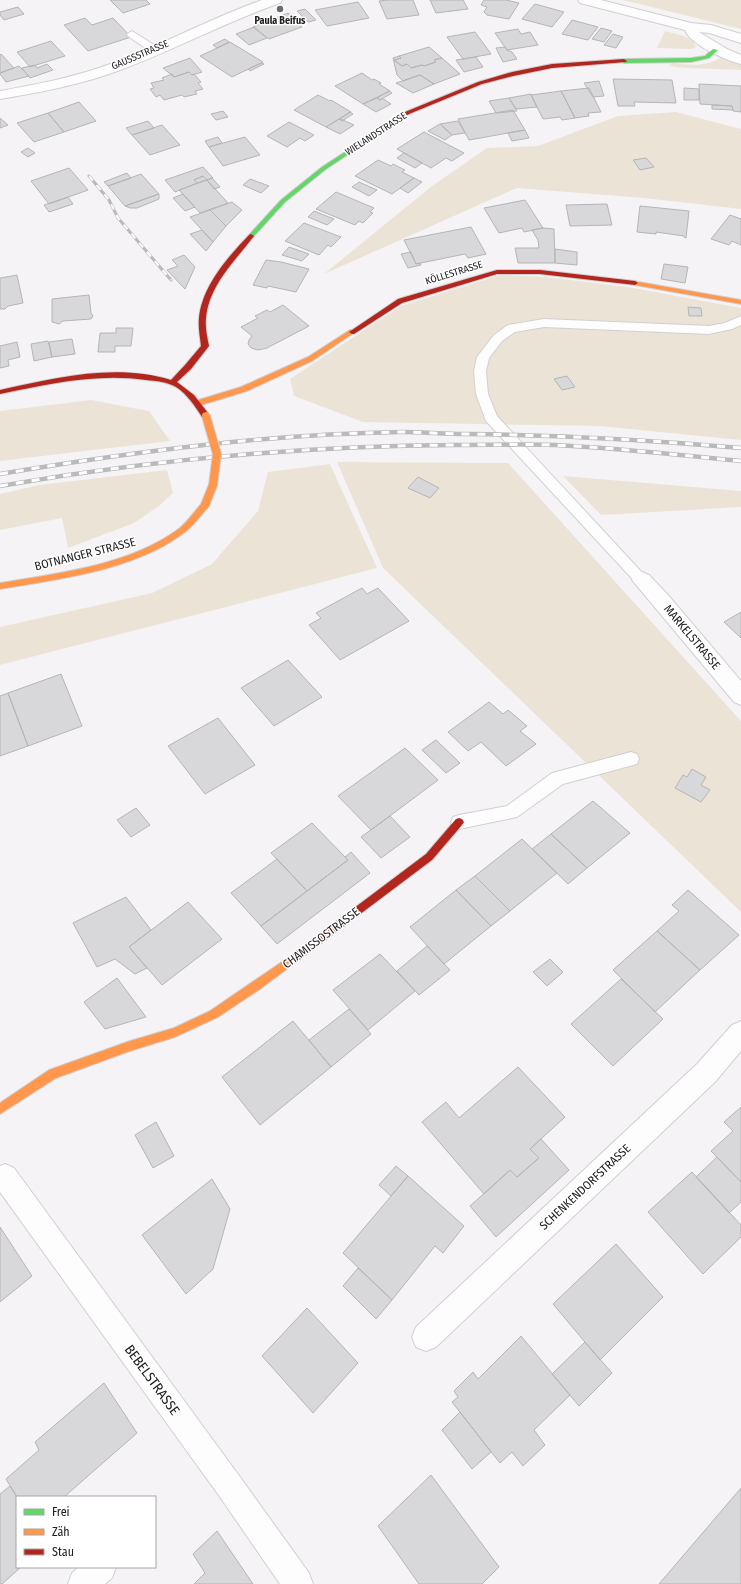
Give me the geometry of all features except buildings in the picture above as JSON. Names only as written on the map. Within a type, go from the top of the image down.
[{"type":"street","name":"GAUSSSTRASSE","points":[[0,95],[78,78],[118,66],[246,10],[275,0]]},
{"type":"street","points":[[585,0],[691,27],[711,29],[741,39]]},
{"type":"street","points":[[691,27],[693,34],[706,41],[716,50],[741,60]]},
{"type":"street","name":"WIELANDSTRASSE","points":[[172,383],[188,367],[205,346],[203,316],[214,284],[234,255],[283,201],[324,168],[407,113],[480,83],[512,74],[552,66],[615,61],[691,60],[706,56],[716,50]]},
{"type":"street","name":"KÖLLESTRASSE","points":[[198,403],[244,389],[310,359],[400,301],[497,272],[540,272],[630,282],[741,302]]},
{"type":"street","name":"BOTNANGER STRASSE","points":[[0,392],[82,377],[122,374],[147,376],[172,383],[198,403],[206,416],[217,454],[213,485],[205,505],[182,530],[151,549],[110,563],[47,578],[0,586]]},
{"type":"street","name":"MARKELSTRASSE","points":[[642,580],[661,600],[741,696]]},
{"type":"street","name":"CHAMISSOSTRASSE","points":[[0,1109],[53,1074],[130,1046],[175,1032],[214,1014],[257,986],[423,861],[460,822]]},
{"type":"street","name":"SCHENKENDORFSTRASSE","points":[[426,1337],[706,1073],[741,1033]]},
{"type":"street","name":"BEBELSTRASSE","points":[[4,1177],[230,1487],[298,1584]]},
{"type":"street","points":[[83,1584],[100,1568]]},
{"type":"lane","points":[[132,34],[155,50]]},
{"type":"lane","points":[[642,580],[491,418],[482,394],[480,371],[483,357],[498,338],[512,328],[544,323],[709,330],[728,326],[741,320]]},
{"type":"lane","name":"CHAMISSOSTRASSE","points":[[460,822],[511,812],[558,778],[631,759]]},
{"type":"shaded area","points":[[623,0],[741,0],[741,29]]},
{"type":"shaded area","points":[[665,31],[688,38],[696,47],[691,49],[657,48]]},
{"type":"shaded area","points":[[720,58],[741,64],[741,70],[669,66],[672,63],[691,65],[703,64]]},
{"type":"shaded area","points":[[676,112],[741,129],[741,209],[643,198],[517,188],[324,274],[432,186],[487,148],[538,146],[618,116]]},
{"type":"shaded area","points":[[500,275],[546,277],[628,287],[741,308],[741,440],[599,426],[363,422],[294,396],[290,379],[401,306]]},
{"type":"shaded area","points":[[91,400],[149,411],[170,441],[0,461],[0,411]]},
{"type":"shaded area","points":[[337,462],[508,463],[741,721],[741,912],[383,568]]},
{"type":"shaded area","points":[[330,464],[377,568],[0,665],[0,627],[152,593],[212,564],[258,511],[268,472]]},
{"type":"shaded area","points":[[167,470],[173,493],[159,506],[134,523],[68,548],[62,518],[0,530],[0,494],[39,485]]},
{"type":"shaded area","points":[[563,476],[741,491],[741,507],[601,515]]},
{"type":"railway","points":[[89,176],[109,200],[118,218],[171,280]]},
{"type":"railway","points":[[0,474],[100,458],[250,440],[351,433],[409,432],[568,437],[638,440],[741,448]]},
{"type":"railway","points":[[0,486],[113,469],[226,456],[340,448],[397,446],[555,445],[741,461]]},
{"type":"traffic: fast","points":[[624,61],[691,60],[707,57],[715,50]]},
{"type":"traffic: fast","points":[[251,236],[283,201],[324,168],[371,137]]},
{"type":"traffic: slow","points":[[635,283],[741,302]]},
{"type":"traffic: slow","points":[[198,403],[244,389],[310,359],[352,332]]},
{"type":"traffic: slow","points":[[205,505],[213,485],[217,454],[206,416]]},
{"type":"traffic: slow","points":[[0,586],[96,567],[144,552],[165,542],[182,530],[205,505]]},
{"type":"traffic: slow","points":[[0,1109],[53,1074],[130,1046],[175,1032],[214,1014],[257,986],[292,960]]},
{"type":"traffic: jam","points":[[371,137],[407,113],[480,83],[512,74],[552,66],[624,61]]},
{"type":"traffic: jam","points":[[172,383],[188,367],[205,346],[202,319],[210,293],[228,263],[251,236]]},
{"type":"traffic: jam","points":[[352,332],[400,301],[497,272],[540,272],[635,283]]},
{"type":"traffic: jam","points":[[0,392],[95,375],[133,375],[162,380],[178,386],[191,396],[205,415]]},
{"type":"traffic: jam","points":[[292,960],[429,857],[459,822]]},
{"type":"place","name":"Paula Beifus","points":[[280,9]]}]
